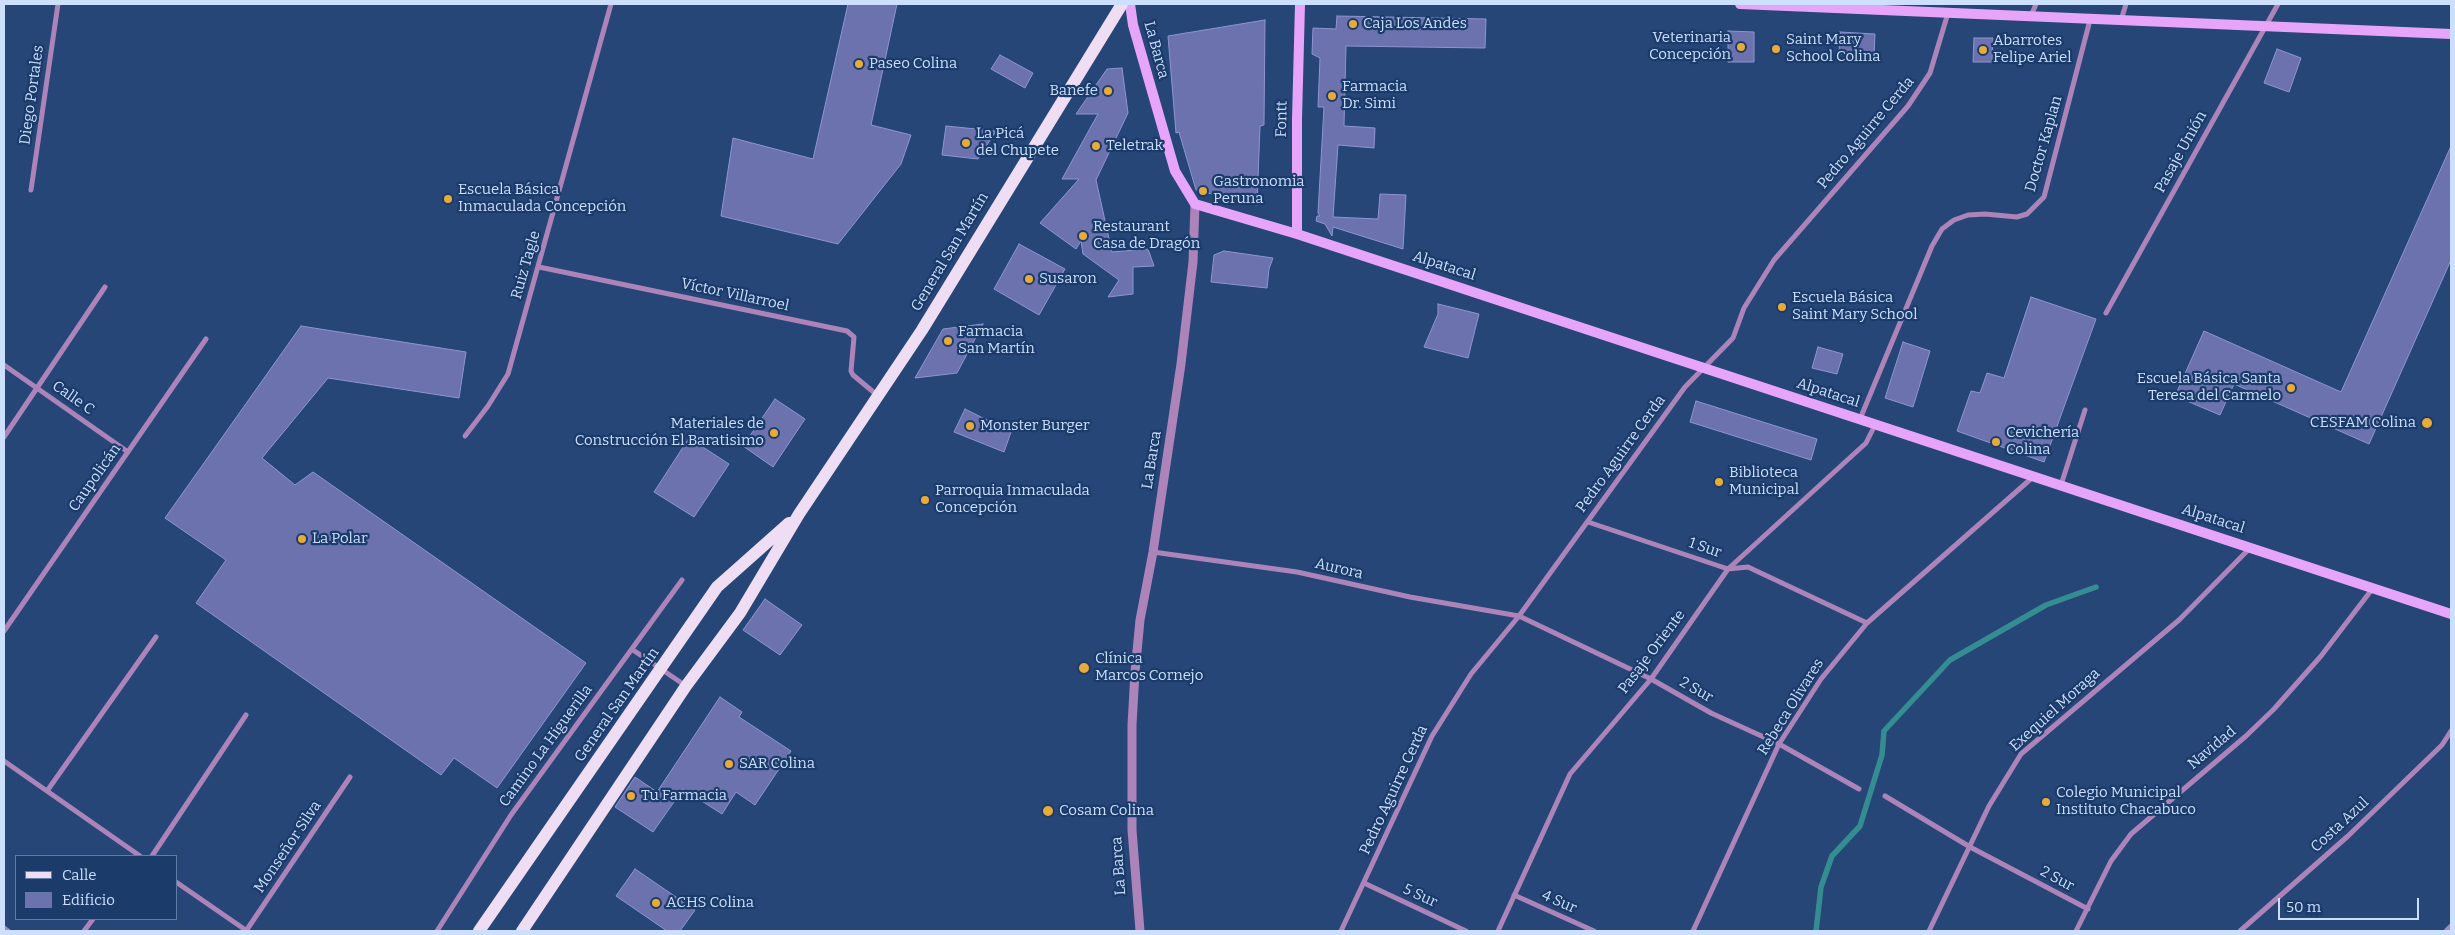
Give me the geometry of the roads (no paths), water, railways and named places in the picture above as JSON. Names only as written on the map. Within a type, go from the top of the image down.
[{"type":"main road","name":"General San Martín","points":[[522,931],[686,686],[740,613],[799,514],[922,330],[1122,4]]},
{"type":"main road","name":"La Barca","points":[[1130,4],[1133,25],[1175,171],[1195,204]]},
{"type":"main road","name":"Fontt","points":[[1297,234],[1296,119],[1300,4]]},
{"type":"main road","points":[[1740,4],[2451,34]]},
{"type":"main road","name":"Alpatacal","points":[[1195,204],[1297,234],[2451,614]]},
{"type":"main road","name":"General San Martín","points":[[479,931],[717,587],[799,514]]},
{"type":"street","name":"Diego Portales","points":[[31,190],[58,4]]},
{"type":"street","name":"Ruiz Tagle","points":[[465,436],[488,406],[508,374],[611,4]]},
{"type":"street","points":[[2031,17],[2036,4]]},
{"type":"street","points":[[2121,21],[2126,4]]},
{"type":"street","name":"Pasaje Unión","points":[[2106,312],[2278,4]]},
{"type":"street","name":"Pedro Aguirre Cerda","points":[[1341,931],[1432,736],[1447,710],[1471,674],[1519,616],[1685,387],[1733,338],[1744,308],[1774,260],[1908,106],[1930,73],[1948,13]]},
{"type":"street","name":"Doctor Kaplan","points":[[1860,419],[1932,246],[1942,229],[1954,220],[1968,215],[1985,214],[2018,218],[2028,214],[2044,198],[2090,20]]},
{"type":"street","name":"La Barca","points":[[1140,931],[1132,830],[1132,724],[1140,620],[1153,552],[1186,327],[1193,262],[1195,204]]},
{"type":"street","name":"Víctor Villarroel","points":[[539,267],[847,331],[854,337],[851,371],[853,375],[877,395]]},
{"type":"street","points":[[4,437],[105,287]]},
{"type":"street","name":"Caupolicán","points":[[4,631],[206,339]]},
{"type":"street","name":"Calle C","points":[[4,365],[128,452]]},
{"type":"street","points":[[2061,485],[2085,410]]},
{"type":"street","name":"Pasaje Oriente","points":[[1498,931],[1570,774],[1651,679],[1728,569],[1866,444],[1875,424]]},
{"type":"street","name":"Rebeca Olivares","points":[[1693,931],[1779,744],[1821,679],[1867,623],[2034,476]]},
{"type":"street","name":"1 Sur","points":[[1588,522],[1728,569],[1748,567],[1867,623]]},
{"type":"street","name":"Exequiel Moraga","points":[[1929,931],[1989,806],[2021,754],[2179,620],[2250,548]]},
{"type":"street","name":"Aurora","points":[[1153,552],[1297,572],[1410,597],[1519,616]]},
{"type":"street","name":"Camino La Higuerilla","points":[[437,931],[511,815],[633,650],[682,580]]},
{"type":"street","name":"Navidad","points":[[2076,931],[2111,861],[2131,834],[2246,736],[2274,709],[2326,650],[2372,588]]},
{"type":"street","name":"2 Sur","points":[[1519,616],[1651,679],[1711,713],[1779,744],[1859,789]]},
{"type":"street","points":[[47,792],[156,637]]},
{"type":"street","points":[[633,650],[686,686]]},
{"type":"street","points":[[153,855],[246,715]]},
{"type":"street","name":"Costa Azul","points":[[2240,931],[2348,836],[2442,745],[2451,731]]},
{"type":"street","points":[[4,761],[137,855]]},
{"type":"street","name":"Monseñor Silva","points":[[246,931],[350,777]]},
{"type":"street","name":"2 Sur","points":[[1885,796],[1970,847],[2088,909]]},
{"type":"street","points":[[178,883],[246,931]]},
{"type":"street","name":"5 Sur","points":[[1364,883],[1466,931]]},
{"type":"street","name":"4 Sur","points":[[1514,895],[1594,931]]},
{"type":"street","points":[[84,931],[92,920]]},
{"type":"street","points":[[2446,931],[2451,926]]},
{"type":"street","points":[[4,928],[8,931]]},
{"type":"waterway","points":[[1816,931],[1821,887],[1832,856],[1860,826],[1882,755],[1884,731],[1950,660],[2046,605],[2096,587]]},
{"type":"place","name":"Caja Los Andes","points":[[1353,24]]},
{"type":"place","name":"Veterinaria Concepción","points":[[1741,47]]},
{"type":"place","name":"Saint Mary School Colina","points":[[1776,49]]},
{"type":"place","name":"Abarrotes Felipe Ariel","points":[[1983,50]]},
{"type":"place","name":"Paseo Colina","points":[[859,64]]},
{"type":"place","name":"Banefe","points":[[1108,91]]},
{"type":"place","name":"Farmacia Dr. Simi","points":[[1332,96]]},
{"type":"place","name":"La Picá del Chupete","points":[[966,143]]},
{"type":"place","name":"Teletrak","points":[[1096,146]]},
{"type":"place","name":"Gastronomia Peruna","points":[[1203,191]]},
{"type":"place","name":"Escuela Básica Inmaculada Concepción","points":[[448,199]]},
{"type":"place","name":"Restaurant Casa de Dragón","points":[[1083,236]]},
{"type":"place","name":"Susaron","points":[[1029,279]]},
{"type":"place","name":"Escuela Básica Saint Mary School","points":[[1782,307]]},
{"type":"place","name":"Farmacia San Martín","points":[[948,341]]},
{"type":"place","name":"Escuela Básica Santa Teresa del Carmelo","points":[[2291,388]]},
{"type":"place","name":"CESFAM Colina","points":[[2427,423]]},
{"type":"place","name":"Monster Burger","points":[[970,426]]},
{"type":"place","name":"Materiales de Construcción El Baratisimo","points":[[774,433]]},
{"type":"place","name":"Cevichería Colina","points":[[1996,442]]},
{"type":"place","name":"Biblioteca Municipal","points":[[1719,482]]},
{"type":"place","name":"Parroquia Inmaculada Concepción","points":[[925,500]]},
{"type":"place","name":"La Polar","points":[[302,539]]},
{"type":"place","name":"Clínica Marcos Cornejo","points":[[1084,668]]},
{"type":"place","name":"SAR Colina","points":[[729,764]]},
{"type":"place","name":"Tu Farmacia","points":[[631,796]]},
{"type":"place","name":"Colegio Municipal Instituto Chacabuco","points":[[2046,802]]},
{"type":"place","name":"Cosam Colina","points":[[1048,811]]},
{"type":"place","name":"ACHS Colina","points":[[656,903]]}]
